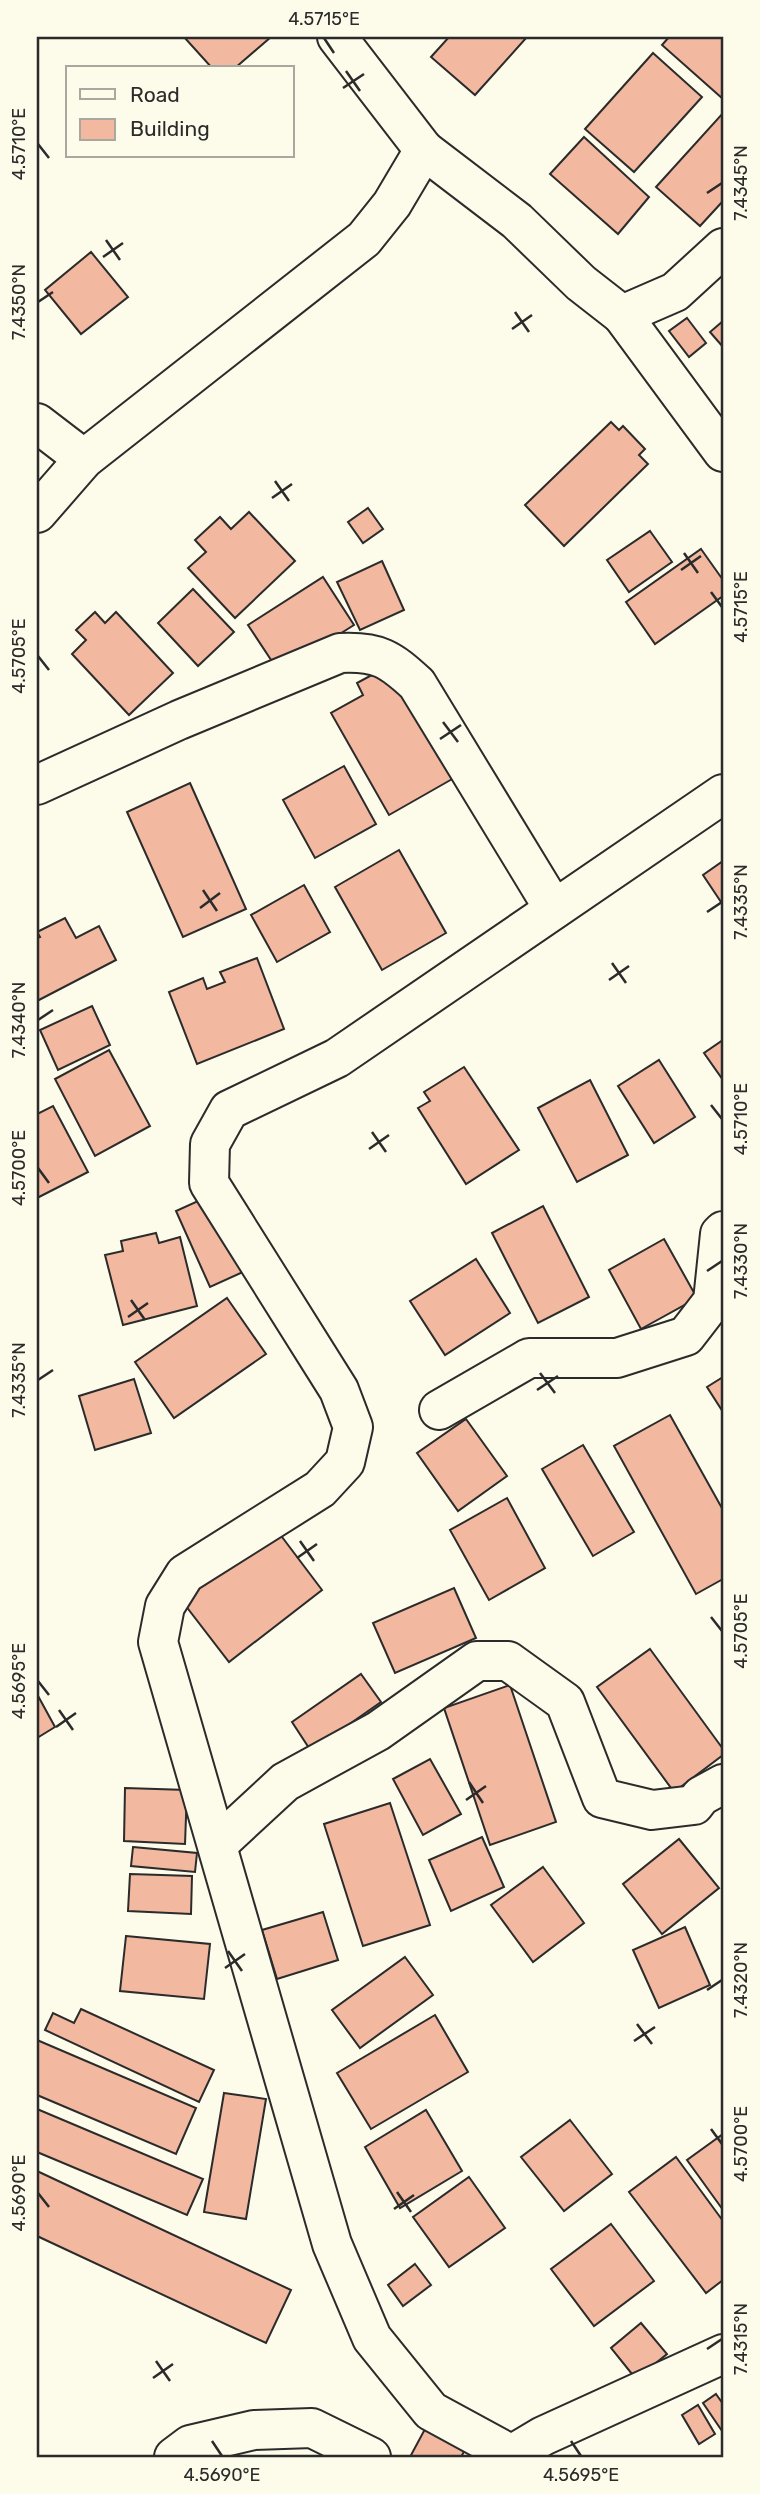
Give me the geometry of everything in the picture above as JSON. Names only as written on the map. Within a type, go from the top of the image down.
[{"type":"street","points":[[337,37],[424,150],[517,221],[581,283],[622,316],[723,452]]},
{"type":"street","points":[[37,513],[84,459],[364,239],[392,204],[424,150]]},
{"type":"street","points":[[622,316],[676,292],[723,248]]},
{"type":"street","points":[[37,423],[84,459]]},
{"type":"street","points":[[37,785],[179,720],[340,653],[363,652],[391,660],[417,684],[554,909]]},
{"type":"street","points":[[723,794],[338,1058],[229,1110],[210,1144],[209,1183],[339,1390],[354,1427],[345,1462],[320,1489],[185,1574],[165,1606],[158,1643],[332,2244],[372,2338],[430,2411],[509,2456],[543,2435],[723,2354]]},
{"type":"street","points":[[439,1410],[529,1358],[617,1358],[686,1336],[713,1301],[720,1234],[723,1231]]},
{"type":"street","points":[[218,1844],[285,1782],[378,1731],[477,1661],[508,1661],[565,1702],[602,1798],[652,1810],[663,1809],[694,1805],[701,1796],[723,1784]]},
{"type":"street","points":[[174,2457],[190,2445],[254,2430],[312,2428],[371,2457]]},
{"type":"building","points":[[184,37],[271,37],[237,66],[210,66]]},
{"type":"building","points":[[449,37],[527,37],[475,95],[431,57]]},
{"type":"building","points":[[669,37],[723,37],[723,99],[662,45]]},
{"type":"building","points":[[653,53],[702,97],[634,172],[585,129]]},
{"type":"building","points":[[723,113],[723,201],[700,226],[656,187]]},
{"type":"building","points":[[584,137],[649,197],[618,234],[550,174]]},
{"type":"building","points":[[91,252],[128,297],[81,334],[45,290]]},
{"type":"building","points":[[687,318],[706,343],[689,357],[669,331]]},
{"type":"building","points":[[723,321],[723,347],[710,332]]},
{"type":"building","points":[[611,422],[619,430],[623,426],[645,449],[639,455],[648,464],[564,546],[525,505]]},
{"type":"building","points":[[368,508],[383,529],[363,543],[348,522]]},
{"type":"building","points":[[249,512],[295,561],[235,618],[188,568],[206,552],[195,540],[220,517],[231,529]]},
{"type":"building","points":[[650,531],[672,562],[629,592],[607,560]]},
{"type":"building","points":[[701,549],[723,580],[723,596],[655,644],[626,602]]},
{"type":"building","points":[[382,561],[404,610],[360,630],[337,582]]},
{"type":"building","points":[[323,577],[354,625],[279,672],[248,625]]},
{"type":"building","points":[[193,589],[234,632],[198,666],[158,623]]},
{"type":"building","points":[[95,612],[105,623],[116,612],[173,673],[129,715],[72,654],[86,640],[76,630]]},
{"type":"building","points":[[379,671],[386,683],[396,677],[454,778],[389,815],[331,713],[363,695],[357,683]]},
{"type":"building","points":[[344,766],[376,824],[315,858],[283,800]]},
{"type":"building","points":[[190,783],[246,909],[183,937],[127,812]]},
{"type":"building","points":[[399,850],[446,933],[382,970],[335,887]]},
{"type":"building","points":[[723,861],[723,905],[703,875]]},
{"type":"building","points":[[304,885],[330,932],[277,962],[251,915]]},
{"type":"building","points":[[65,918],[76,938],[99,926],[116,960],[37,1001],[37,938],[40,937],[37,932]]},
{"type":"building","points":[[257,958],[284,1029],[197,1064],[169,992],[203,978],[207,989],[225,982],[220,972]]},
{"type":"building","points":[[92,1006],[110,1045],[58,1070],[40,1030]]},
{"type":"building","points":[[723,1040],[723,1080],[704,1053]]},
{"type":"building","points":[[109,1050],[150,1126],[95,1156],[55,1079]]},
{"type":"building","points":[[659,1060],[695,1117],[654,1143],[618,1086]]},
{"type":"building","points":[[464,1067],[519,1150],[466,1184],[418,1108],[430,1101],[424,1092]]},
{"type":"building","points":[[590,1080],[628,1155],[577,1182],[538,1108]]},
{"type":"building","points":[[53,1106],[88,1172],[37,1198],[37,1114]]},
{"type":"building","points":[[209,1196],[243,1272],[210,1287],[176,1211]]},
{"type":"building","points":[[543,1206],[589,1297],[538,1323],[492,1233]]},
{"type":"building","points":[[156,1233],[159,1243],[180,1237],[197,1306],[123,1325],[105,1255],[123,1251],[121,1241]]},
{"type":"building","points":[[664,1239],[697,1298],[641,1329],[609,1270]]},
{"type":"building","points":[[476,1259],[510,1313],[445,1355],[410,1301]]},
{"type":"building","points":[[227,1298],[266,1354],[174,1418],[135,1362]]},
{"type":"building","points":[[723,1377],[723,1412],[707,1387]]},
{"type":"building","points":[[134,1379],[151,1433],[95,1450],[79,1396]]},
{"type":"building","points":[[670,1415],[723,1510],[723,1579],[696,1594],[614,1446]]},
{"type":"building","points":[[466,1419],[507,1476],[458,1511],[417,1453]]},
{"type":"building","points":[[583,1445],[634,1532],[593,1556],[542,1469]]},
{"type":"building","points":[[507,1498],[545,1568],[489,1600],[450,1530]]},
{"type":"building","points":[[276,1529],[322,1590],[229,1662],[182,1601]]},
{"type":"building","points":[[454,1588],[476,1638],[395,1673],[373,1623]]},
{"type":"building","points":[[650,1649],[723,1749],[723,1755],[674,1792],[597,1687]]},
{"type":"building","points":[[361,1674],[381,1702],[311,1751],[292,1722]]},
{"type":"building","points":[[510,1685],[556,1822],[490,1845],[444,1708]]},
{"type":"building","points":[[37,1694],[55,1727],[37,1738]]},
{"type":"building","points":[[430,1759],[461,1814],[423,1835],[393,1779]]},
{"type":"building","points":[[125,1788],[187,1790],[185,1844],[124,1841]]},
{"type":"building","points":[[390,1803],[430,1925],[363,1946],[324,1824]]},
{"type":"building","points":[[482,1837],[504,1887],[451,1911],[429,1860]]},
{"type":"building","points":[[679,1839],[719,1888],[662,1934],[623,1884]]},
{"type":"building","points":[[133,1847],[197,1853],[195,1872],[131,1866]]},
{"type":"building","points":[[543,1867],[584,1923],[533,1962],[491,1905]]},
{"type":"building","points":[[130,1874],[192,1876],[191,1914],[128,1911]]},
{"type":"building","points":[[323,1912],[338,1960],[277,1979],[262,1930]]},
{"type":"building","points":[[685,1927],[710,1985],[659,2008],[633,1950]]},
{"type":"building","points":[[126,1936],[210,1944],[204,1999],[120,1991]]},
{"type":"building","points":[[405,1957],[433,1995],[360,2048],[332,2010]]},
{"type":"building","points":[[81,2009],[214,2070],[199,2102],[45,2030],[53,2013],[74,2023]]},
{"type":"building","points":[[435,2015],[468,2072],[371,2129],[337,2073]]},
{"type":"building","points":[[37,2040],[196,2108],[176,2154],[37,2095]]},
{"type":"building","points":[[224,2093],[266,2099],[246,2219],[204,2212]]},
{"type":"building","points":[[37,2109],[203,2179],[187,2215],[37,2152]]},
{"type":"building","points":[[426,2110],[462,2171],[400,2208],[365,2147]]},
{"type":"building","points":[[570,2120],[612,2174],[564,2211],[521,2157]]},
{"type":"building","points":[[723,2134],[723,2210],[687,2160]]},
{"type":"building","points":[[676,2157],[723,2221],[723,2280],[706,2293],[629,2192]]},
{"type":"building","points":[[37,2171],[291,2290],[266,2343],[37,2236]]},
{"type":"building","points":[[469,2177],[505,2228],[449,2267],[413,2217]]},
{"type":"building","points":[[611,2224],[654,2281],[594,2326],[551,2269]]},
{"type":"building","points":[[415,2264],[431,2285],[403,2306],[388,2285]]},
{"type":"building","points":[[641,2323],[667,2354],[636,2379],[611,2348]]},
{"type":"building","points":[[716,2394],[723,2404],[722,2431],[703,2403]]},
{"type":"building","points":[[698,2405],[715,2434],[699,2444],[682,2415]]},
{"type":"building","points":[[425,2429],[465,2450],[461,2457],[410,2457]]}]
